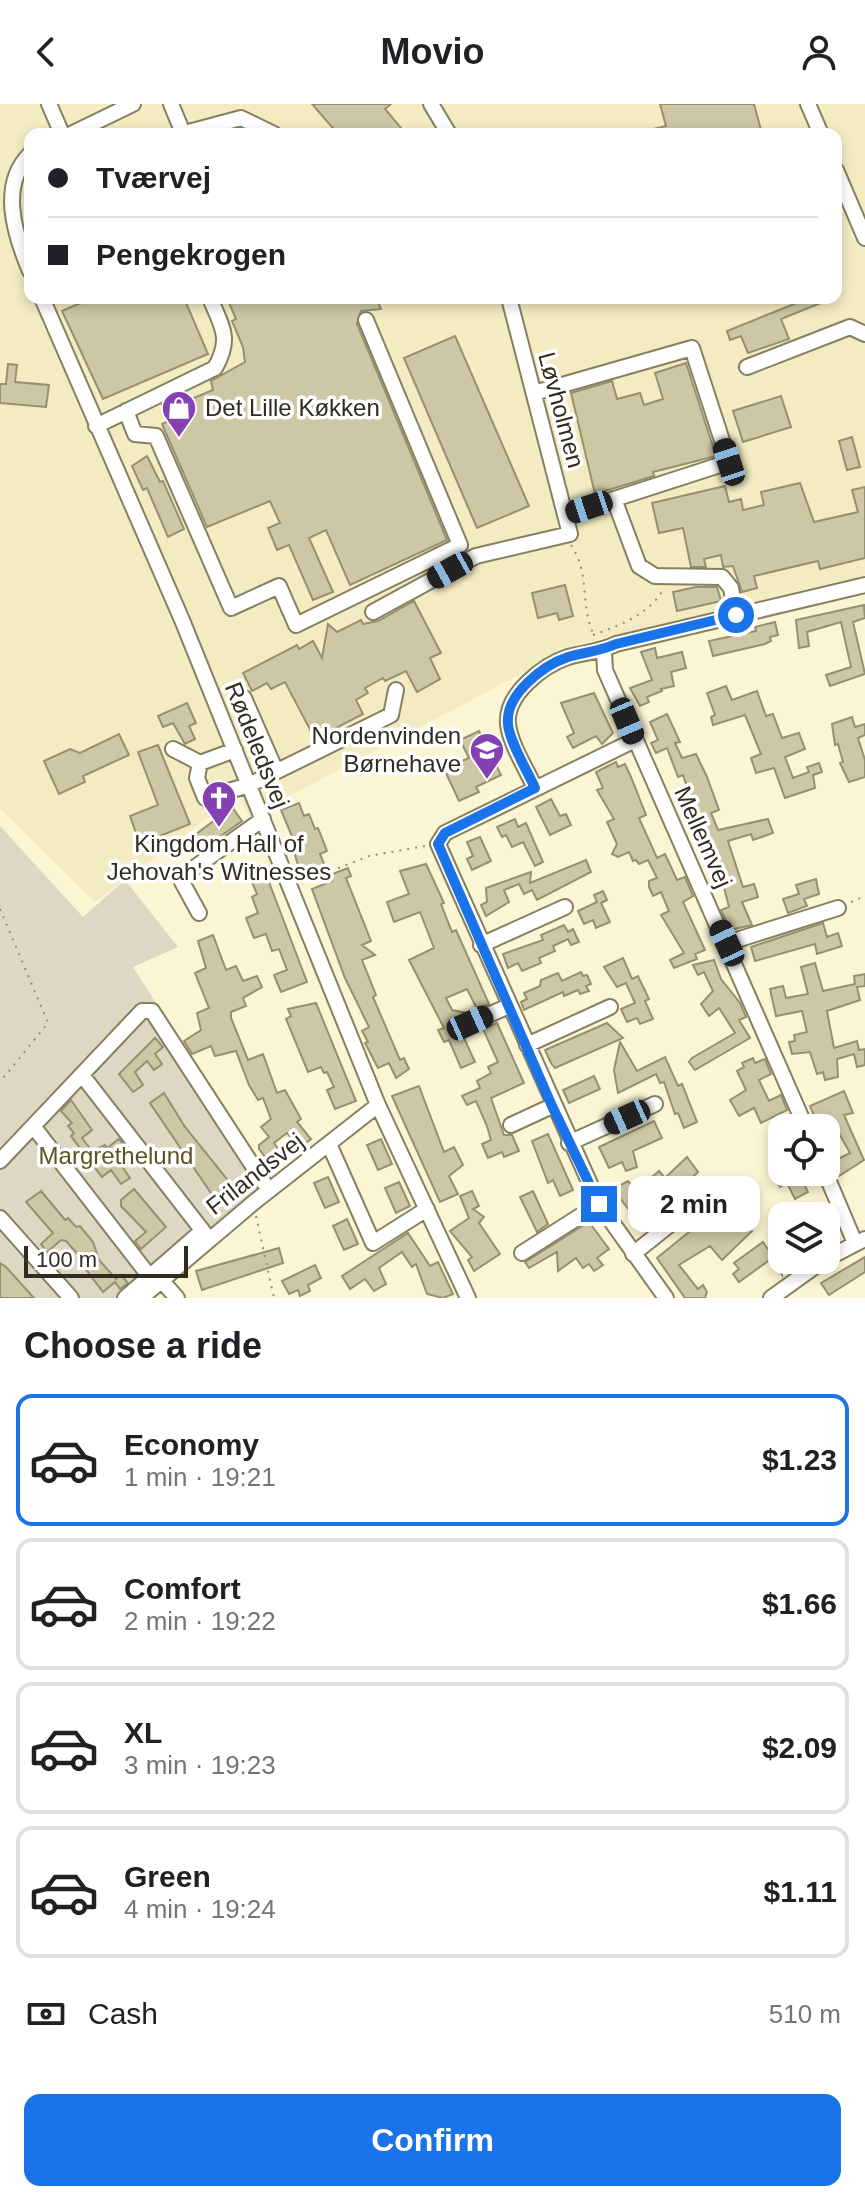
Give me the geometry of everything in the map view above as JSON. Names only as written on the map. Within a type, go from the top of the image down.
[{"type":"street","points":[[49,104],[59,128]]},
{"type":"street","points":[[83,128],[133,104]]},
{"type":"street","points":[[171,104],[180,128]]},
{"type":"street","points":[[431,104],[445,128]]},
{"type":"street","points":[[808,104],[818,128]]},
{"type":"street","points":[[202,128],[241,118],[262,128]]},
{"type":"street","points":[[24,159],[10,171],[2,194],[4,221],[24,259]]},
{"type":"street","points":[[842,184],[865,238]]},
{"type":"street","name":"Rødeledsvej","points":[[45,304],[235,750],[378,1105],[468,1298]]},
{"type":"street","points":[[96,426],[215,368],[225,350],[225,334],[212,304]]},
{"type":"street","name":"Løvholmen","points":[[511,304],[568,534]]},
{"type":"street","points":[[126,411],[135,434],[156,436],[231,608],[279,586],[296,625],[460,545],[366,320]]},
{"type":"street","points":[[747,367],[850,327],[865,334]]},
{"type":"street","points":[[534,393],[692,348],[729,462],[565,515]]},
{"type":"street","points":[[614,499],[630,550],[639,566],[655,576],[722,577],[731,588],[736,615]]},
{"type":"street","points":[[373,612],[476,556],[568,534]]},
{"type":"street","points":[[535,788],[508,723],[514,701],[530,680],[567,658],[604,652],[616,644],[865,585]]},
{"type":"street","name":"Mellemvej","points":[[604,652],[605,670],[800,1114]]},
{"type":"street","points":[[200,763],[197,778],[205,798],[249,785],[391,715],[396,690]]},
{"type":"street","points":[[244,698],[276,771]]},
{"type":"street","points":[[635,740],[445,833],[438,844],[552,1106],[599,1204],[666,1298]]},
{"type":"street","points":[[173,749],[200,763],[235,750]]},
{"type":"street","points":[[199,913],[182,882],[187,873],[263,819]]},
{"type":"street","points":[[481,945],[565,907]]},
{"type":"street","points":[[727,943],[838,908]]},
{"type":"street","points":[[470,1023],[509,1006]]},
{"type":"street","points":[[527,1045],[610,1007]]},
{"type":"street","points":[[0,1161],[142,1011],[157,1014],[264,1183]]},
{"type":"street","points":[[82,1075],[206,1235]]},
{"type":"street","points":[[569,1143],[655,1104]]},
{"type":"street","name":"Frilandsvej","points":[[141,1298],[156,1279],[206,1235],[253,1203],[378,1105]]},
{"type":"street","points":[[511,1125],[552,1106]]},
{"type":"street","points":[[33,1126],[156,1279],[177,1298]]},
{"type":"street","points":[[329,1144],[373,1243],[427,1209]]},
{"type":"street","points":[[832,1186],[860,1241],[840,1251]]},
{"type":"street","points":[[633,1254],[697,1203]]},
{"type":"street","points":[[522,1253],[599,1204]]},
{"type":"street","points":[[0,1218],[64,1296]]},
{"type":"street","points":[[771,1298],[804,1274]]},
{"type":"street","points":[[125,1298],[156,1279]]},
{"type":"path","points":[[568,534],[581,561],[585,609],[593,635],[604,652]]},
{"type":"path","points":[[593,635],[629,621],[650,608],[662,592],[666,577]]},
{"type":"path","points":[[291,888],[369,856],[438,844]]},
{"type":"path","points":[[838,908],[865,896]]},
{"type":"path","points":[[0,909],[48,1023],[0,1082]]},
{"type":"path","points":[[253,1203],[274,1298]]},
{"type":"shaded area","points":[[0,104],[865,104],[865,575],[578,644],[249,817],[238,795],[95,902],[0,809]]},
{"type":"green space","name":"Margrethelund","points":[[0,826],[83,917],[125,880],[178,947],[133,967],[269,1180],[130,1298],[0,1298]]},
{"type":"building","points":[[312,104],[391,104],[385,109],[401,128],[333,128]]},
{"type":"building","points":[[660,104],[754,104],[760,128],[658,128],[666,126]]},
{"type":"building","points":[[78,304],[187,304],[208,354],[103,399],[62,311]]},
{"type":"building","points":[[230,304],[379,304],[381,309],[361,311],[357,324],[447,540],[350,585],[326,530],[309,538],[333,592],[313,600],[289,545],[277,550],[268,528],[280,523],[270,501],[207,527],[162,424],[169,421],[162,405],[174,399],[177,405],[213,390],[211,381],[245,362],[243,347],[232,321],[236,319]]},
{"type":"building","points":[[794,304],[818,304],[781,319],[789,339],[748,353],[741,336],[730,340],[727,331]]},
{"type":"building","points":[[455,336],[529,506],[477,528],[404,358]]},
{"type":"building","points":[[686,363],[716,456],[653,472],[654,476],[595,494],[571,393],[612,381],[617,399],[640,393],[644,405],[663,399],[655,373]]},
{"type":"building","points":[[8,364],[17,365],[15,382],[49,385],[46,407],[0,403],[0,384],[6,384]]},
{"type":"building","points":[[781,396],[791,427],[743,442],[733,411]]},
{"type":"building","points":[[852,437],[860,467],[847,470],[839,441]]},
{"type":"building","points":[[147,456],[160,482],[163,481],[184,529],[168,537],[147,488],[143,490],[132,466]]},
{"type":"building","points":[[800,483],[814,522],[858,512],[852,490],[865,487],[865,558],[820,569],[818,561],[754,576],[757,588],[742,592],[733,566],[723,567],[721,555],[704,559],[706,567],[691,567],[683,528],[659,533],[652,503],[725,486],[729,502],[741,499],[743,510],[764,505],[761,492]]},
{"type":"building","points":[[565,585],[573,616],[559,620],[557,613],[538,618],[532,593]]},
{"type":"building","points":[[717,587],[721,601],[677,611],[673,592]]},
{"type":"building","points":[[414,601],[441,653],[430,658],[440,679],[417,692],[406,671],[385,681],[383,678],[365,688],[368,693],[356,700],[363,714],[315,739],[285,682],[271,689],[267,683],[252,691],[243,673],[297,645],[299,649],[313,641],[322,658],[328,624],[337,632],[361,620],[363,624],[378,621]]},
{"type":"building","points":[[864,605],[865,618],[853,622],[865,674],[830,686],[826,675],[851,667],[841,622],[807,632],[809,646],[799,648],[796,620]]},
{"type":"building","points":[[775,622],[778,635],[770,637],[771,641],[713,656],[709,641],[756,631],[755,627]]},
{"type":"building","points":[[655,648],[657,658],[682,652],[686,668],[671,672],[674,686],[647,697],[649,702],[640,706],[630,688],[652,680],[641,652]]},
{"type":"building","points":[[726,686],[732,700],[757,691],[766,716],[773,714],[782,738],[799,733],[805,749],[785,757],[793,778],[809,772],[807,767],[819,763],[822,772],[813,775],[815,788],[785,798],[774,768],[756,773],[751,758],[761,754],[745,715],[713,725],[711,717],[715,715],[707,693]]},
{"type":"building","points":[[594,693],[613,733],[602,744],[596,736],[573,748],[567,737],[574,733],[561,703]]},
{"type":"building","points":[[187,703],[196,723],[189,726],[195,739],[185,744],[173,723],[163,727],[158,716]]},
{"type":"building","points":[[667,714],[680,742],[675,743],[682,758],[696,754],[707,777],[719,810],[711,813],[718,830],[768,819],[773,833],[753,840],[751,834],[728,841],[743,887],[754,884],[758,897],[742,902],[752,925],[730,930],[721,910],[729,907],[720,872],[703,826],[695,829],[691,819],[697,817],[683,775],[678,777],[667,748],[656,753],[651,743],[658,740],[650,722]]},
{"type":"building","points":[[852,717],[855,727],[865,724],[865,735],[858,738],[865,760],[865,777],[849,782],[840,763],[843,762],[838,744],[835,745],[832,724]]},
{"type":"building","points":[[479,731],[501,775],[476,787],[479,792],[459,801],[444,769],[469,758],[460,740]]},
{"type":"building","points":[[119,734],[129,755],[83,776],[85,782],[59,794],[44,761],[70,749],[80,753]]},
{"type":"building","points":[[158,745],[190,824],[140,844],[130,816],[158,805],[138,752]]},
{"type":"building","points":[[616,762],[618,767],[625,764],[631,777],[646,815],[639,818],[657,858],[665,854],[677,880],[685,877],[693,896],[683,902],[705,950],[695,954],[697,959],[674,968],[670,960],[684,953],[661,915],[669,911],[661,892],[653,896],[649,887],[649,881],[657,878],[648,860],[639,864],[633,861],[629,852],[618,857],[612,854],[617,844],[607,822],[614,819],[597,790],[603,788],[596,772]]},
{"type":"building","points":[[551,799],[560,816],[566,814],[571,825],[550,835],[536,807]]},
{"type":"building","points":[[299,803],[304,816],[309,814],[315,829],[318,828],[327,851],[320,854],[325,866],[301,875],[295,855],[299,853],[281,810]]},
{"type":"building","name":"Kingdom Hall of Jehovah's Witnesses","points":[[232,807],[242,821],[204,848],[195,835]]},
{"type":"building","points":[[515,819],[518,827],[526,823],[543,862],[535,866],[523,842],[512,847],[506,835],[502,837],[497,827]]},
{"type":"building","points":[[480,837],[491,861],[472,870],[467,859],[473,856],[467,842]]},
{"type":"building","points":[[586,860],[591,872],[537,900],[532,890],[524,894],[519,884],[504,890],[509,902],[486,916],[481,905],[487,902],[486,888],[531,872],[530,883]]},
{"type":"building","points":[[426,864],[444,903],[441,904],[452,932],[456,930],[489,1004],[477,1009],[467,989],[446,998],[452,1010],[467,1013],[460,1021],[464,1030],[479,1031],[464,1038],[475,1062],[461,1068],[449,1040],[444,1042],[438,1030],[444,1028],[409,960],[434,948],[420,912],[394,922],[387,902],[409,894],[400,871]]},
{"type":"building","points":[[348,868],[351,876],[346,878],[371,941],[362,945],[375,955],[362,960],[376,995],[373,997],[400,1060],[404,1058],[409,1069],[396,1078],[389,1063],[378,1068],[365,1043],[368,1042],[362,1031],[369,1027],[345,978],[312,889],[332,881],[330,875]]},
{"type":"building","points":[[264,869],[307,982],[281,992],[274,975],[287,970],[279,949],[272,951],[266,934],[254,938],[246,918],[258,913],[252,897],[257,894],[249,875]]},
{"type":"building","points":[[816,879],[819,894],[804,899],[807,906],[788,913],[783,899],[799,894],[796,885]]},
{"type":"building","points":[[603,891],[607,900],[601,903],[610,922],[596,928],[593,920],[584,924],[578,911],[597,902],[594,895]]},
{"type":"building","points":[[823,923],[827,937],[838,933],[842,946],[817,954],[815,944],[755,961],[751,947]]},
{"type":"building","points":[[564,925],[568,932],[573,929],[579,942],[571,945],[568,939],[553,946],[555,951],[539,958],[541,963],[522,971],[518,963],[508,968],[503,954],[543,940],[541,935]]},
{"type":"building","points":[[213,935],[226,970],[236,966],[243,981],[257,976],[262,987],[243,998],[246,1006],[231,1012],[248,1060],[263,1054],[277,1093],[285,1090],[301,1119],[297,1122],[311,1139],[299,1148],[287,1133],[274,1143],[285,1158],[273,1168],[259,1149],[259,1145],[269,1137],[261,1127],[271,1119],[263,1098],[258,1100],[249,1085],[236,1051],[215,1056],[211,1046],[192,1054],[184,1041],[201,1030],[197,1013],[209,1008],[195,973],[206,968],[198,941]]},
{"type":"building","points":[[623,958],[632,979],[638,976],[649,999],[645,1001],[653,1019],[640,1024],[637,1018],[627,1022],[621,1009],[635,1003],[626,983],[617,987],[604,967]]},
{"type":"building","points":[[714,960],[721,979],[740,1003],[746,1017],[739,1020],[750,1038],[695,1070],[689,1062],[692,1058],[735,1033],[719,1008],[709,1016],[701,1004],[713,991],[704,972],[698,975],[693,965]]},
{"type":"building","points":[[815,963],[823,991],[855,984],[854,976],[865,974],[865,986],[857,987],[860,1000],[827,1011],[834,1048],[857,1041],[859,1050],[865,1049],[865,1065],[857,1067],[854,1054],[837,1059],[838,1077],[825,1080],[823,1072],[817,1074],[810,1052],[792,1054],[789,1042],[795,1041],[794,1035],[807,1032],[802,1011],[776,1016],[770,989],[783,986],[786,998],[808,994],[801,967]]},
{"type":"building","points":[[581,972],[583,976],[587,975],[591,984],[586,986],[589,991],[580,994],[578,990],[564,996],[563,992],[524,1010],[521,1002],[527,999],[524,993],[540,986],[541,980],[558,973],[562,981]]},
{"type":"building","points":[[316,1003],[356,1101],[335,1109],[327,1090],[334,1087],[327,1072],[324,1073],[321,1067],[308,1072],[286,1019],[291,1016],[288,1009]]},
{"type":"building","points":[[497,1023],[524,1083],[491,1098],[504,1135],[512,1135],[519,1151],[504,1157],[502,1152],[488,1158],[482,1144],[491,1140],[487,1126],[476,1101],[467,1105],[462,1096],[480,1088],[477,1081],[491,1073],[488,1067],[498,1062],[483,1029]]},
{"type":"building","points":[[607,1023],[623,1038],[555,1068],[551,1063],[545,1050]]},
{"type":"building","points":[[155,1038],[163,1047],[155,1054],[162,1064],[154,1070],[147,1061],[135,1072],[143,1085],[133,1092],[119,1074]]},
{"type":"building","points":[[620,1042],[637,1071],[665,1057],[678,1086],[682,1084],[697,1122],[684,1128],[678,1113],[675,1114],[664,1082],[660,1083],[656,1074],[618,1093],[614,1070]]},
{"type":"building","points":[[753,1058],[755,1063],[765,1059],[771,1074],[759,1080],[769,1101],[781,1095],[787,1110],[768,1114],[768,1120],[761,1123],[754,1108],[739,1116],[730,1100],[746,1090],[737,1071],[744,1067],[742,1063]]},
{"type":"building","points":[[594,1076],[600,1089],[569,1103],[563,1090]]},
{"type":"building","points":[[419,1086],[444,1152],[454,1147],[463,1165],[449,1176],[458,1194],[440,1202],[392,1096]]},
{"type":"building","points":[[844,1091],[853,1113],[844,1115],[864,1160],[840,1175],[840,1158],[850,1153],[840,1135],[840,1114],[813,1114],[810,1106]]},
{"type":"building","points":[[164,1093],[185,1127],[235,1189],[217,1202],[150,1103]]},
{"type":"building","points":[[71,1100],[92,1130],[82,1138],[92,1151],[105,1145],[107,1148],[119,1139],[127,1149],[116,1158],[130,1178],[121,1184],[111,1170],[102,1177],[71,1136],[74,1133],[68,1126],[72,1123],[61,1111]]},
{"type":"building","points":[[654,1121],[662,1138],[633,1151],[637,1167],[626,1171],[622,1162],[609,1168],[599,1147]]},
{"type":"building","points":[[548,1134],[573,1190],[560,1196],[553,1180],[548,1183],[532,1141]]},
{"type":"building","points":[[381,1139],[392,1164],[378,1170],[367,1145]]},
{"type":"building","points":[[687,1157],[698,1172],[670,1192],[673,1197],[636,1228],[631,1221],[635,1218],[613,1189],[628,1181],[639,1194],[655,1181],[652,1177],[659,1171],[665,1178]]},
{"type":"building","points":[[328,1177],[339,1202],[325,1208],[314,1183]]},
{"type":"building","points":[[399,1182],[410,1206],[396,1213],[385,1188]]},
{"type":"building","points":[[788,1186],[805,1186],[808,1192],[795,1199]]},
{"type":"building","points":[[134,1189],[166,1227],[141,1249],[135,1241],[146,1232],[121,1206],[121,1200]]},
{"type":"building","points":[[41,1191],[65,1220],[68,1218],[76,1227],[80,1226],[93,1242],[99,1260],[116,1279],[121,1275],[128,1283],[120,1289],[115,1282],[103,1292],[81,1263],[84,1261],[66,1241],[61,1240],[47,1252],[41,1244],[53,1233],[26,1202]]},
{"type":"building","points":[[472,1191],[479,1206],[473,1209],[484,1217],[479,1223],[500,1254],[474,1271],[468,1260],[472,1257],[450,1231],[469,1218],[460,1196]]},
{"type":"building","points":[[533,1191],[548,1224],[537,1232],[520,1197]]},
{"type":"building","points":[[721,1206],[739,1225],[749,1216],[755,1223],[749,1228],[752,1231],[722,1260],[710,1246],[679,1265],[698,1289],[703,1285],[707,1292],[705,1298],[685,1298],[657,1258]]},
{"type":"building","points":[[347,1219],[358,1244],[344,1250],[333,1226]]},
{"type":"building","points":[[589,1222],[609,1249],[597,1258],[603,1265],[594,1271],[589,1264],[583,1268],[576,1258],[558,1271],[557,1252],[529,1268],[525,1262]]},
{"type":"building","points":[[408,1233],[430,1266],[438,1262],[453,1294],[443,1298],[427,1294],[416,1264],[412,1267],[402,1252],[379,1268],[386,1284],[374,1291],[365,1279],[350,1289],[342,1276]]},
{"type":"building","points":[[763,1242],[768,1249],[768,1261],[739,1282],[733,1274],[739,1269],[734,1263]]},
{"type":"building","points":[[279,1248],[283,1263],[202,1290],[196,1271]]},
{"type":"building","points":[[865,1257],[865,1272],[829,1295],[821,1283]]},
{"type":"building","points":[[0,1263],[6,1267],[34,1298],[0,1298]]},
{"type":"building","points":[[315,1265],[321,1278],[308,1285],[310,1291],[300,1296],[298,1290],[289,1294],[282,1281]]},
{"type":"place","name":"Det Lille Køkken","points":[[179,439]]},
{"type":"place","name":"Nordenvinden Børnehave","points":[[487,781]]},
{"type":"place","name":"Kingdom Hall of Jehovah's Witnesses","points":[[219,829]]},
{"type":"route","points":[[599,1204],[552,1106],[438,844],[445,833],[535,788],[508,723],[514,701],[530,680],[567,658],[604,652],[616,644],[736,615]]}]
